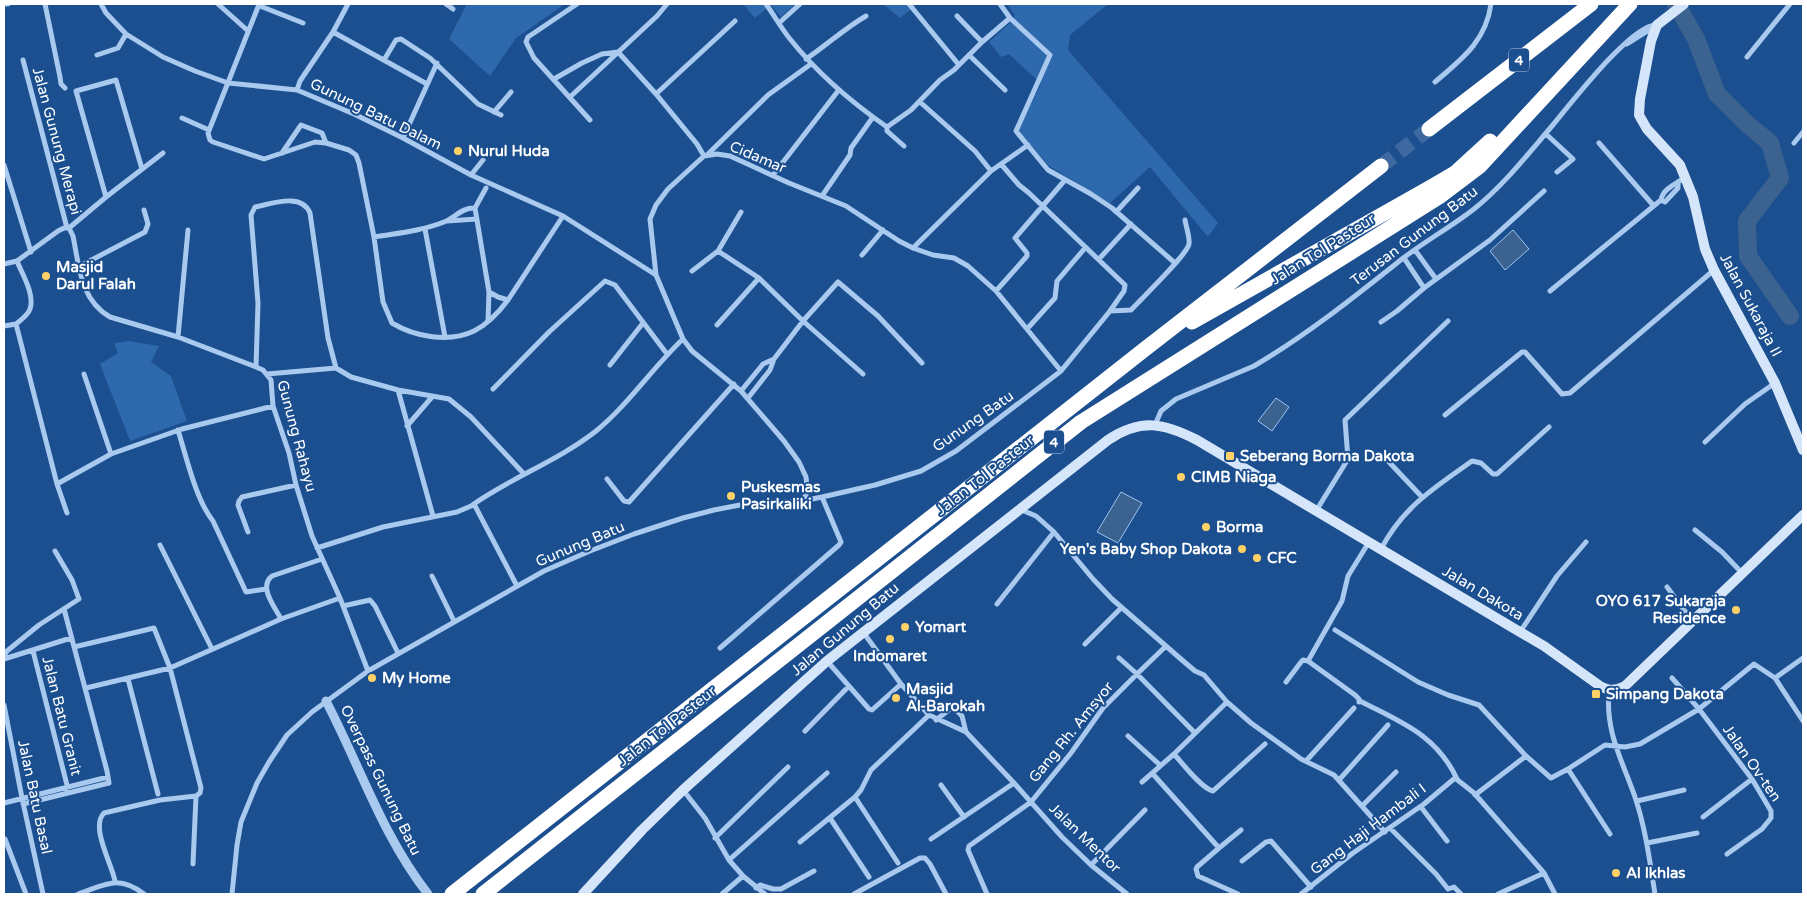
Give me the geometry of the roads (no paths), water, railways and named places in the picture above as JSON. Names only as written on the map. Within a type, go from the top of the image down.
[{"type":"highway","name":"4","points":[[1429,129],[1591,4]]},
{"type":"highway","points":[[1145,349],[1432,188],[1455,173],[1482,150],[1618,4]]},
{"type":"highway","name":"Jalan Tol Pasteur","points":[[482,894],[1081,422],[1439,197],[1480,166],[1630,4]]},
{"type":"highway","name":"Jalan Tol Pasteur","points":[[452,894],[1145,349],[1381,166]]},
{"type":"main road","points":[[1656,28],[1684,4]]},
{"type":"main road","name":"Jalan Sukaraja II","points":[[1656,28],[1651,41],[1639,115],[1647,129],[1680,165],[1682,180],[1693,197],[1705,249],[1714,270],[1775,383],[1803,450]]},
{"type":"main road","name":"Jalan Gunung Batu","points":[[582,894],[642,830],[683,790],[863,631],[1119,432],[1142,425],[1154,425]]},
{"type":"main road","name":"Jalan Dakota","points":[[1154,425],[1168,428],[1197,440],[1520,632],[1600,686],[1609,690]]},
{"type":"main road","points":[[1609,690],[1625,686],[1803,515]]},
{"type":"street","points":[[45,4],[60,77],[62,84],[66,88]]},
{"type":"street","name":"Gunung Batu Dalam","points":[[101,4],[106,14],[126,34],[163,57],[228,83],[297,90],[403,138],[471,175],[563,216],[656,275]]},
{"type":"street","points":[[218,4],[247,30]]},
{"type":"street","points":[[297,90],[300,81],[333,32],[348,4]]},
{"type":"street","points":[[446,4],[453,9]]},
{"type":"street","points":[[577,4],[526,39],[526,42],[534,58],[590,120]]},
{"type":"street","points":[[570,97],[657,16],[667,4]]},
{"type":"street","points":[[766,4],[806,59],[838,90],[888,127]]},
{"type":"street","points":[[779,23],[800,4]]},
{"type":"street","points":[[909,4],[959,65]]},
{"type":"street","points":[[1000,4],[1010,18],[1050,55],[1016,131],[1048,170],[1091,194],[1116,212],[1175,264]]},
{"type":"street","points":[[1435,82],[1462,59],[1478,41],[1486,26],[1491,4]]},
{"type":"street","points":[[1747,57],[1790,4]]},
{"type":"street","points":[[303,23],[260,6],[258,7],[247,30],[208,137],[213,142],[261,159],[282,154],[315,142],[326,143],[349,150],[358,160],[374,237],[383,302],[392,323],[424,335],[444,337],[462,335],[475,330],[488,321],[508,300],[563,216]]},
{"type":"street","points":[[806,59],[832,42],[849,26],[866,16]]},
{"type":"street","points":[[957,16],[982,42]]},
{"type":"street","points":[[888,127],[920,102],[940,80],[1010,18]]},
{"type":"street","points":[[656,94],[735,21]]},
{"type":"street","name":"Terusan Gunung Batu","points":[[1154,425],[1156,418],[1167,405],[1266,359],[1362,292],[1404,258],[1483,200],[1524,159],[1618,50],[1646,32],[1656,28]]},
{"type":"street","points":[[333,32],[427,84]]},
{"type":"street","points":[[97,55],[118,48],[126,34]]},
{"type":"street","points":[[384,60],[399,39],[423,52],[437,63],[478,104],[501,115]]},
{"type":"street","points":[[554,79],[593,57],[618,52]]},
{"type":"street","points":[[618,52],[656,94],[706,155]]},
{"type":"street","points":[[969,55],[1005,90]]},
{"type":"street","name":"Jalan Gunung Merapi","points":[[23,60],[68,228]]},
{"type":"street","points":[[403,138],[437,63]]},
{"type":"street","points":[[802,501],[806,495],[806,477],[799,462],[784,441],[741,390],[692,351],[684,339],[656,275],[650,219],[656,205],[668,190],[768,95],[811,64]]},
{"type":"street","points":[[106,197],[76,92],[116,80],[142,169]]},
{"type":"street","points":[[773,175],[838,90]]},
{"type":"street","points":[[494,112],[511,92]]},
{"type":"street","points":[[920,102],[971,147],[991,171]]},
{"type":"street","points":[[822,196],[850,155],[851,148],[873,117]]},
{"type":"street","points":[[182,118],[210,130]]},
{"type":"street","points":[[282,154],[300,125],[322,133],[326,143]]},
{"type":"street","points":[[888,127],[887,131],[904,146]]},
{"type":"street","points":[[1794,144],[1803,132]]},
{"type":"street","points":[[1546,134],[1573,159],[1557,172]]},
{"type":"street","points":[[1599,143],[1653,205]]},
{"type":"street","points":[[913,248],[991,171],[1028,145]]},
{"type":"street","points":[[4,264],[16,261],[58,231],[68,228],[163,153]]},
{"type":"street","name":"Cidamar","points":[[706,155],[730,156],[798,187],[846,206],[899,241],[913,248],[933,255],[954,258],[963,263],[982,277],[996,291],[1061,372]]},
{"type":"street","points":[[471,175],[482,160]]},
{"type":"street","points":[[1001,164],[1019,185],[1099,259],[1131,224]]},
{"type":"street","points":[[4,165],[31,252]]},
{"type":"street","points":[[996,291],[1027,256],[1027,253],[1014,239],[1015,237],[1065,180]]},
{"type":"street","points":[[1550,291],[1653,205],[1661,200],[1665,202],[1678,188],[1682,180]]},
{"type":"street","points":[[486,188],[475,208],[489,292],[488,321]]},
{"type":"street","points":[[1116,212],[1138,188]]},
{"type":"street","points":[[1381,322],[1490,240],[1544,191]]},
{"type":"street","points":[[256,367],[258,297],[251,215],[255,207],[288,200],[303,204],[309,210],[328,338],[336,368]]},
{"type":"street","points":[[374,237],[425,229],[447,221],[466,209],[475,208]]},
{"type":"street","points":[[80,266],[146,232],[148,224],[144,210]]},
{"type":"street","points":[[692,271],[718,251],[741,212]]},
{"type":"street","points":[[447,221],[477,219]]},
{"type":"street","points":[[1110,311],[1131,310],[1175,264],[1188,248],[1189,242],[1184,220]]},
{"type":"street","name":"Gunung Rahayu","points":[[68,228],[73,236],[86,292],[96,306],[106,315],[178,336],[256,367],[267,374],[270,380],[273,406],[317,548],[340,598],[368,671]]},
{"type":"street","points":[[425,229],[444,337]]},
{"type":"street","points":[[178,336],[188,230]]},
{"type":"street","points":[[862,255],[883,230]]},
{"type":"street","points":[[1027,328],[1054,298],[1056,281],[1085,248]]},
{"type":"street","points":[[1415,250],[1436,279]]},
{"type":"street","points":[[718,251],[759,278],[803,321],[863,374]]},
{"type":"street","points":[[1404,258],[1424,288]]},
{"type":"street","name":"Gunung Batu","points":[[232,894],[241,822],[257,783],[287,736],[326,701],[368,671],[398,653],[544,571],[590,550],[683,518],[740,505],[802,501],[875,485],[921,471],[956,451],[1061,372],[1110,311],[1124,291],[1124,285],[1099,259]]},
{"type":"street","points":[[4,326],[16,324],[30,309],[31,302],[28,287],[16,261]]},
{"type":"street","points":[[1445,415],[1522,352],[1525,352],[1562,394],[1570,393],[1714,270]]},
{"type":"street","points":[[718,324],[759,278]]},
{"type":"street","points":[[493,389],[549,332],[605,281],[612,282],[615,285],[667,354]]},
{"type":"street","points":[[748,398],[770,370],[774,359],[803,321],[838,282],[878,316],[922,363]]},
{"type":"street","points":[[489,292],[498,298],[508,300]]},
{"type":"street","points":[[1316,511],[1348,459],[1345,420],[1448,321]]},
{"type":"street","points":[[610,365],[642,323]]},
{"type":"street","points":[[16,324],[57,484],[67,513]]},
{"type":"street","points":[[317,548],[383,527],[457,512],[474,504],[573,447],[597,430],[627,402],[667,354],[684,339]]},
{"type":"street","points":[[741,390],[763,364],[774,359]]},
{"type":"street","points":[[267,374],[336,368],[351,377],[398,390],[449,399],[471,417],[524,474]]},
{"type":"street","points":[[84,374],[111,454]]},
{"type":"street","points":[[1705,442],[1745,404],[1775,383]]},
{"type":"street","points":[[607,479],[624,501],[629,502],[734,384]]},
{"type":"street","points":[[398,390],[434,516]]},
{"type":"street","points":[[407,426],[432,397]]},
{"type":"street","points":[[57,484],[111,454],[178,430],[273,406]]},
{"type":"street","points":[[1381,549],[1388,535],[1401,518],[1422,496],[1472,461],[1481,462],[1493,474],[1497,474],[1549,427]]},
{"type":"street","points":[[178,430],[196,487],[207,514],[213,521],[246,592],[266,589]]},
{"type":"street","points":[[1388,461],[1422,496]]},
{"type":"street","points":[[248,532],[238,505],[242,497],[296,485]]},
{"type":"street","points":[[720,648],[840,545],[841,542],[822,498]]},
{"type":"street","points":[[474,504],[517,586]]},
{"type":"street","points":[[1019,509],[1036,516],[1054,532],[1093,579],[1122,608],[1195,671],[1204,675],[1226,702],[1256,727],[1306,761],[1329,772],[1339,780],[1384,832]]},
{"type":"street","points":[[1695,530],[1722,552],[1743,574]]},
{"type":"street","points":[[997,604],[1054,532]]},
{"type":"street","points":[[1308,661],[1342,600],[1348,576],[1369,542]]},
{"type":"street","points":[[1520,632],[1557,576],[1586,542]]},
{"type":"street","points":[[160,545],[212,649]]},
{"type":"street","points":[[4,657],[7,651],[39,626],[79,599],[72,580],[55,551]]},
{"type":"street","points":[[281,619],[266,589],[267,580],[272,576],[322,559]]},
{"type":"street","points":[[432,576],[454,622]]},
{"type":"street","points":[[1667,587],[1693,622]]},
{"type":"street","points":[[86,688],[170,668],[281,619],[340,598]]},
{"type":"street","points":[[343,606],[370,600],[375,606],[398,653]]},
{"type":"street","points":[[1086,644],[1122,608]]},
{"type":"street","points":[[4,802],[22,801],[108,778],[64,609]]},
{"type":"street","points":[[74,647],[152,628],[155,630],[170,668],[201,788],[200,793],[196,796],[160,800],[104,813],[100,817],[99,826],[102,846],[115,881]]},
{"type":"street","points":[[1335,630],[1426,686],[1448,696],[1475,702],[1482,707],[1526,756],[1551,778],[1603,746],[1625,747],[1640,744],[1699,709],[1754,664],[1775,678],[1803,721]]},
{"type":"street","name":"Jalan Mentor","points":[[863,631],[901,684],[929,715],[936,720],[966,732],[1062,837],[1091,865],[1128,894]]},
{"type":"street","points":[[4,657],[33,651],[71,638]]},
{"type":"street","name":"Gang Rh. Amsyor","points":[[987,894],[968,848],[1031,802],[1071,753],[1103,708],[1166,646]]},
{"type":"street","name":"Jalan Batu Granit","points":[[33,651],[68,790]]},
{"type":"street","points":[[1119,658],[1195,733]]},
{"type":"street","points":[[1775,678],[1803,658]]},
{"type":"street","points":[[1286,682],[1303,660],[1308,661],[1354,695],[1359,702],[1422,734],[1450,765],[1456,779],[1475,795],[1544,873],[1555,894]]},
{"type":"street","points":[[827,661],[868,709],[872,710],[901,684]]},
{"type":"street","name":"Jalan Ov-ten","points":[[1672,678],[1699,709],[1752,779],[1771,811],[1772,818],[1762,829],[1727,854]]},
{"type":"street","points":[[128,679],[158,794]]},
{"type":"street","points":[[805,731],[849,686]]},
{"type":"street","points":[[1609,690],[1608,710],[1615,746],[1637,801],[1647,842],[1655,894]]},
{"type":"street","name":"Overpass Gunung Batu","points":[[326,701],[393,843],[428,894]]},
{"type":"street","points":[[1142,782],[1174,754],[1226,702]]},
{"type":"street","name":"Jalan Batu Basal","points":[[4,705],[22,801],[43,894]]},
{"type":"street","name":"Jalan Mentor","points":[[936,720],[954,708],[962,716],[966,732]]},
{"type":"street","points":[[1306,761],[1354,708]]},
{"type":"street","points":[[800,842],[855,797],[861,790],[871,770],[929,715]]},
{"type":"street","points":[[1339,780],[1388,725]]},
{"type":"street","points":[[1128,736],[1160,766]]},
{"type":"street","points":[[1174,754],[1201,783],[1213,791],[1265,744]]},
{"type":"street","points":[[1475,795],[1526,756]]},
{"type":"street","points":[[715,838],[788,767]]},
{"type":"street","points":[[1568,769],[1610,834]]},
{"type":"street","points":[[1152,772],[1219,848]]},
{"type":"street","points":[[1362,806],[1396,772]]},
{"type":"street","points":[[729,860],[827,773]]},
{"type":"street","name":"Gang Haji Hambali I","points":[[1301,894],[1353,853],[1421,807],[1449,782],[1456,779]]},
{"type":"street","points":[[1703,817],[1752,779]]},
{"type":"street","points":[[932,840],[1014,783]]},
{"type":"street","points":[[941,785],[964,817]]},
{"type":"street","points":[[683,790],[705,818],[729,860],[743,876],[765,894]]},
{"type":"street","points":[[1637,801],[1684,790]]},
{"type":"street","points":[[193,864],[196,796]]},
{"type":"street","points":[[855,797],[898,863]]},
{"type":"street","points":[[1421,807],[1447,841]]},
{"type":"street","points":[[1091,865],[1145,810]]},
{"type":"street","points":[[830,818],[869,877]]},
{"type":"street","points":[[1390,828],[1436,874],[1448,889],[1454,887],[1461,894]]},
{"type":"street","points":[[1238,894],[1198,876],[1196,869],[1197,866],[1241,830]]},
{"type":"street","points":[[1647,842],[1697,833]]},
{"type":"street","points":[[5,839],[26,894]]},
{"type":"street","points":[[1242,861],[1266,842],[1271,841],[1310,887]]},
{"type":"street","points":[[854,894],[920,858],[925,858],[946,894]]},
{"type":"street","points":[[753,894],[760,885],[781,889],[814,871]]},
{"type":"street","points":[[1498,894],[1544,873]]},
{"type":"street","points":[[722,894],[743,876]]},
{"type":"street","points":[[78,894],[115,881],[144,894]]},
{"type":"waterway","points":[[1676,4],[1696,39],[1717,94],[1746,123],[1770,143],[1780,178],[1747,221],[1748,256],[1790,316]]},
{"type":"tunnel","points":[[1381,166],[1429,129]]},
{"type":"place","name":"Nurul Huda","points":[[458,151]]},
{"type":"place","name":"Masjid Darul Falah","points":[[46,276]]},
{"type":"place","name":"Seberang Borma Dakota","points":[[1230,456]]},
{"type":"place","name":"CIMB Niaga","points":[[1181,477]]},
{"type":"place","name":"Puskesmas Pasirkaliki","points":[[731,496]]},
{"type":"place","name":"Borma","points":[[1206,527]]},
{"type":"place","name":"Yen's Baby Shop Dakota","points":[[1242,549]]},
{"type":"place","name":"CFC","points":[[1257,558]]},
{"type":"place","name":"OYO 617 Sukaraja Residence","points":[[1736,610]]},
{"type":"place","name":"Yomart","points":[[905,627]]},
{"type":"place","name":"Indomaret","points":[[890,639]]},
{"type":"place","name":"My Home","points":[[372,678]]},
{"type":"place","name":"Simpang Dakota","points":[[1596,694]]},
{"type":"place","name":"Masjid Al-Barokah","points":[[896,698]]},
{"type":"place","name":"Al Ikhlas","points":[[1616,873]]}]
